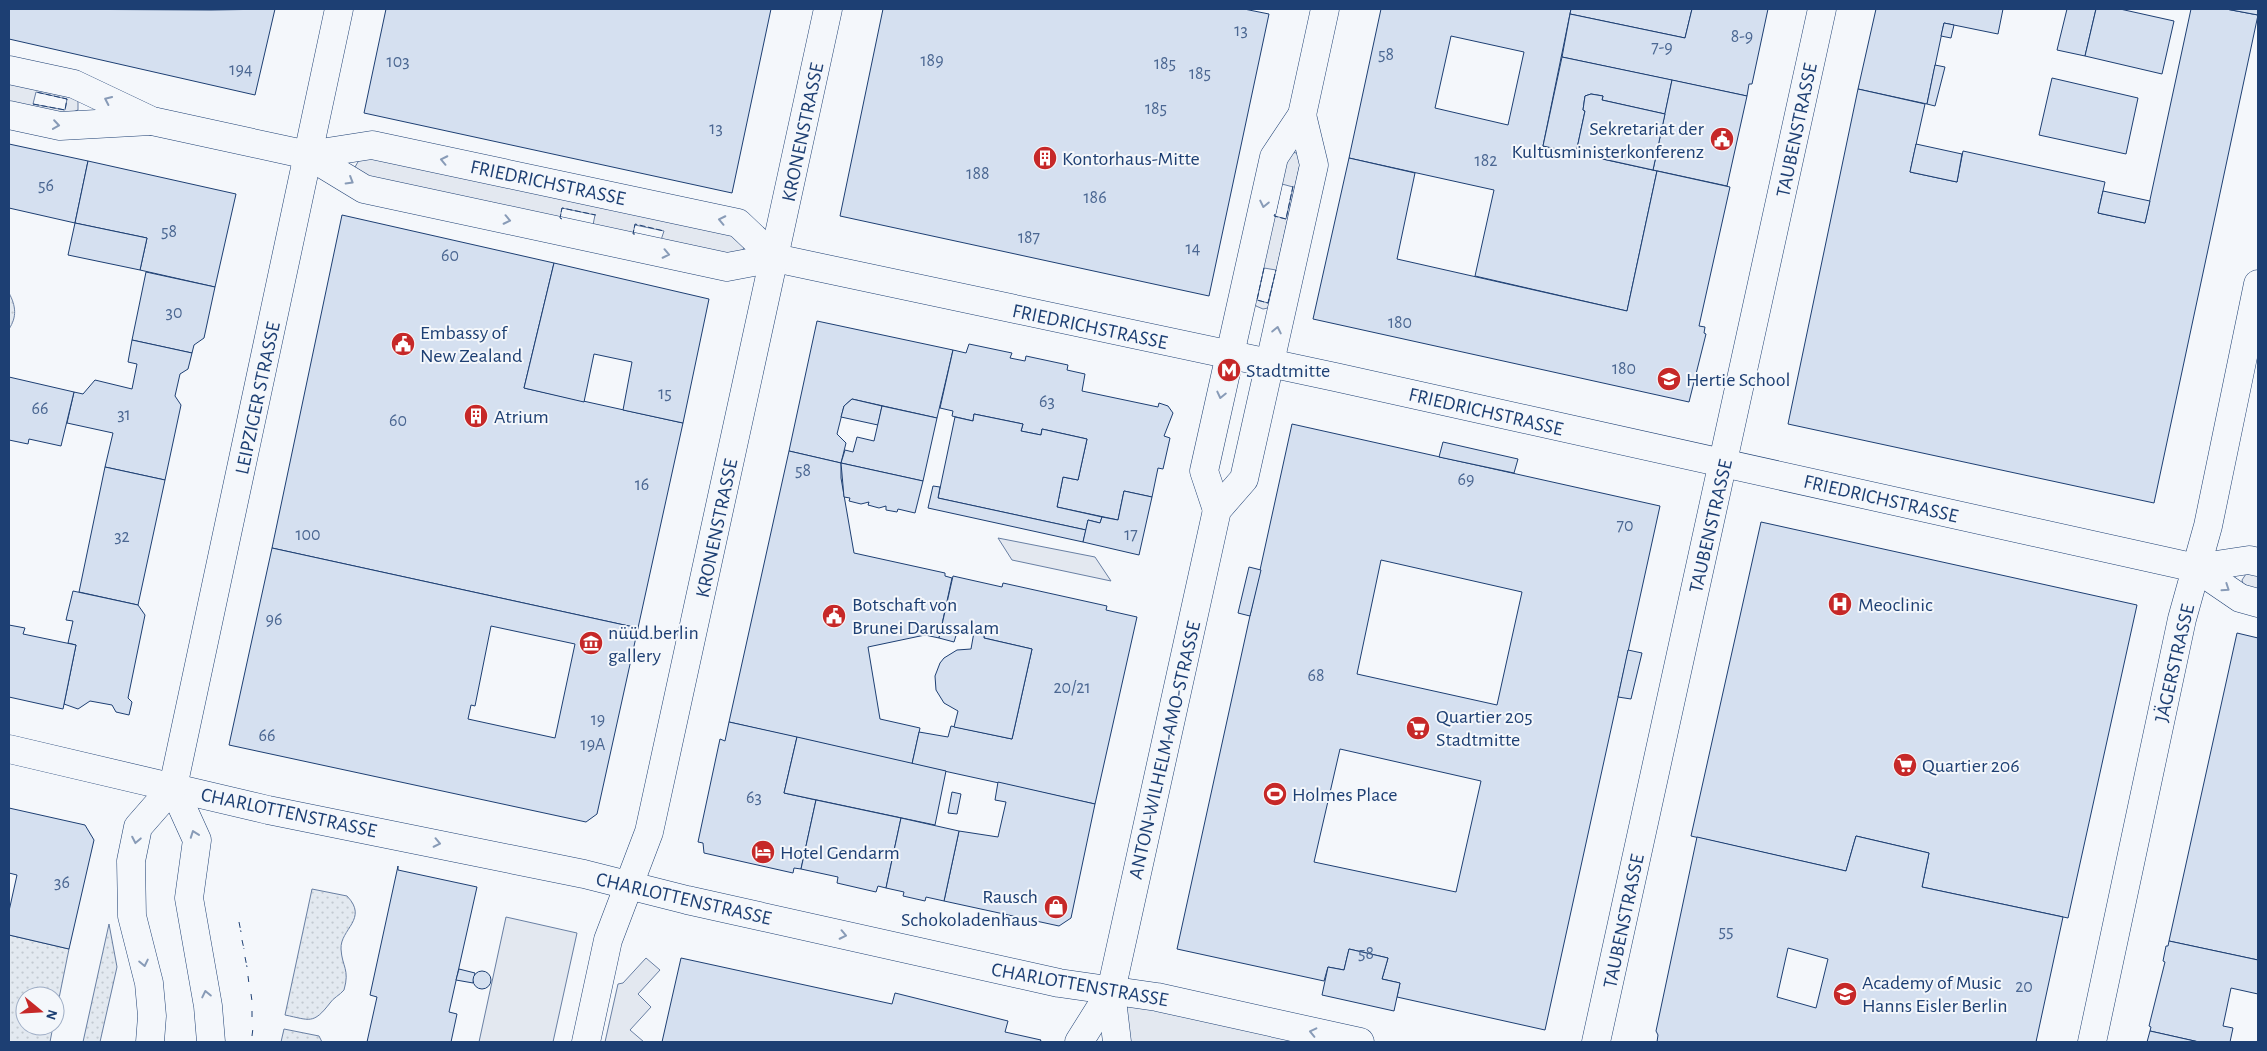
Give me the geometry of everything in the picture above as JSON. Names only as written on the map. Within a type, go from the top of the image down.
[{"type":"street","name":"LEIPZIGER STRASSE","points":[[150,1042],[152,1016],[148,983],[132,916],[131,861],[138,827],[173,787],[339,9]]},
{"type":"street","name":"KRONENSTRASSE","points":[[586,1042],[608,940],[649,832],[828,9]]},
{"type":"street","name":"ANTON-WILHELM-AMO-STRASSE","points":[[1217,510],[1204,471],[1274,156],[1302,115],[1325,9]]},
{"type":"street","name":"TAUBENSTRASSE","points":[[1596,1042],[1724,464],[1822,9]]},
{"type":"street","name":"FRIEDRICHSTRASSE","points":[[9,70],[74,84],[152,121],[308,156],[364,189],[727,267],[775,258],[1270,364],[2196,568],[2249,560],[2258,562]]},
{"type":"street","name":"FRIEDRICHSTRASSE","points":[[9,115],[60,126],[152,121]]},
{"type":"street","name":"ANTON-WILHELM-AMO-STRASSE","points":[[1117,1042],[1111,990],[1217,510],[1244,479],[1314,165],[1302,115]]},
{"type":"street","name":"FRIEDRICHSTRASSE","points":[[308,156],[372,145],[738,223],[775,258]]},
{"type":"street","name":"JÄGERSTRASSE","points":[[2092,1042],[2182,619],[2208,526],[2258,284]]},
{"type":"street","name":"FRIEDRICHSTRASSE","points":[[2196,568],[2240,598],[2258,602]]},
{"type":"street","name":"CHARLOTTENSTRASSE","points":[[9,749],[268,810],[408,837],[629,885],[1059,983],[1157,997],[1360,1042]]},
{"type":"street","points":[[173,787],[198,840],[189,898],[208,1006],[211,1042]]},
{"type":"street","name":"ANTON-WILHELM-AMO-STRASSE","points":[[1079,1042],[1111,990]]},
{"type":"shaded area","points":[[9,83],[72,97],[78,101],[78,110],[68,114],[9,102]],"holes":[[[36,92],[67,99],[65,110],[33,104]]]},
{"type":"shaded area","points":[[1290,152],[1297,153],[1301,160],[1268,308],[1263,309],[1256,306],[1254,302],[1284,159]],"holes":[[[1282,184],[1293,187],[1286,219],[1275,216]],[[1264,268],[1276,270],[1268,303],[1257,300]]]},
{"type":"shaded area","points":[[362,155],[735,232],[744,248],[738,257],[366,180],[357,173],[355,167]],"holes":[[[562,208],[595,215],[593,225],[560,218]],[[635,225],[664,231],[661,240],[633,233]]]},
{"type":"shaded area","points":[[9,293],[15,311],[9,329]]},
{"type":"shaded area","points":[[998,538],[1095,557],[1111,581],[1012,560]]},
{"type":"shaded area","points":[[2246,574],[2258,574],[2258,590],[2243,584],[2242,580]]},
{"type":"shaded area","points":[[312,889],[347,896],[353,904],[355,918],[342,942],[341,949],[346,977],[344,990],[319,1015],[315,1018],[306,1019],[285,1015]]},
{"type":"shaded area","points":[[506,917],[577,933],[553,1042],[479,1042]]},
{"type":"shaded area","points":[[109,924],[117,967],[100,1042],[83,1042]]},
{"type":"shaded area","points":[[9,935],[69,949],[61,986],[15,986],[15,1036],[51,1036],[50,1042],[9,1042]]},
{"type":"shaded area","points":[[646,958],[660,970],[638,994],[651,1007],[630,1030],[644,1042],[605,1042],[618,984],[623,983]]},
{"type":"shaded area","points":[[1114,1001],[1303,1042],[1104,1042]]},
{"type":"shaded area","points":[[284,1029],[319,1036],[322,1042],[281,1042]]},
{"type":"building","points":[[9,9],[275,9],[255,95],[9,39]]},
{"type":"building","points":[[386,9],[771,9],[732,193],[364,113]]},
{"type":"building","name":"Kontorhaus-Mitte","points":[[883,9],[1244,9],[1269,14],[1209,296],[840,216]]},
{"type":"building","points":[[1381,9],[1571,9],[1543,146],[1657,171],[1627,311],[1475,276],[1494,190],[1349,158]],"holes":[[[1451,36],[1524,52],[1508,125],[1435,108]]]},
{"type":"building","points":[[1571,9],[1692,9],[1685,38],[1570,14]]},
{"type":"building","points":[[1692,9],[1768,9],[1752,84],[1749,84],[1747,96],[1562,57],[1570,14],[1685,38]]},
{"type":"building","points":[[1876,9],[2003,9],[1998,34],[1944,23],[1927,104],[1858,89]]},
{"type":"building","points":[[2067,9],[2096,9],[2085,56],[2057,50]]},
{"type":"building","points":[[2096,9],[2120,9],[2174,21],[2162,74],[2085,56]]},
{"type":"building","points":[[2191,9],[2226,9],[2258,15],[2154,503],[1788,424],[1858,89],[1925,104],[1910,172],[1957,182],[1963,151],[2105,182],[2098,213],[2145,223]]},
{"type":"building","points":[[2226,9],[2258,9],[2258,15]]},
{"type":"building","points":[[1944,23],[1954,25],[1951,38],[1941,36]]},
{"type":"building","points":[[1562,57],[1672,80],[1665,114],[1602,100],[1603,96],[1591,94],[1585,96],[1583,110],[1585,111],[1576,153],[1543,146]]},
{"type":"building","points":[[1935,65],[1945,67],[1935,106],[1927,104]]},
{"type":"building","points":[[2052,78],[2138,98],[2126,154],[2039,135]]},
{"type":"building","points":[[1672,80],[1747,96],[1727,186],[1653,170]]},
{"type":"building","points":[[1591,94],[1603,96],[1602,100],[1665,114],[1653,170],[1576,153],[1585,111],[1583,110],[1585,96]]},
{"type":"building","points":[[9,144],[88,161],[75,223],[9,208]]},
{"type":"building","points":[[1916,144],[1962,154],[1957,182],[1910,172]]},
{"type":"building","points":[[1349,158],[1415,173],[1397,259],[1627,311],[1657,171],[1730,187],[1699,326],[1705,327],[1704,333],[1706,334],[1689,402],[1313,319]]},
{"type":"building","points":[[88,161],[236,194],[215,287],[140,270],[147,238],[75,223]]},
{"type":"building","points":[[2103,191],[2150,201],[2145,223],[2098,213]]},
{"type":"building","name":"Atrium","points":[[342,215],[554,263],[524,388],[683,423],[638,628],[272,548]]},
{"type":"building","points":[[75,223],[147,238],[140,270],[68,255]]},
{"type":"building","points":[[554,263],[709,299],[683,423],[623,410],[632,362],[594,354],[584,402],[524,388]]},
{"type":"building","points":[[146,272],[215,287],[204,338],[194,345],[192,353],[132,340]]},
{"type":"building","points":[[817,321],[953,350],[937,418],[852,399],[844,406],[837,434],[846,443],[841,463],[789,451]]},
{"type":"building","points":[[132,340],[192,353],[188,369],[180,374],[175,396],[181,405],[165,480],[105,467],[113,433],[67,423],[74,392],[83,394],[95,380],[132,389],[137,364],[128,362]]},
{"type":"building","points":[[969,344],[1012,353],[1010,358],[1025,361],[1026,356],[1068,365],[1067,370],[1085,374],[1082,391],[1158,407],[1159,403],[1168,406],[1173,413],[1164,436],[1170,438],[1163,469],[1158,468],[1152,497],[1124,491],[1118,520],[1057,507],[1063,477],[1078,480],[1087,439],[1042,429],[1041,435],[1021,431],[1023,424],[974,414],[973,421],[952,416],[953,411],[940,408],[953,350],[966,353]]},
{"type":"building","points":[[9,377],[74,392],[61,446],[29,439],[28,444],[9,440]]},
{"type":"building","points":[[852,399],[882,406],[878,425],[841,417],[844,406]]},
{"type":"building","points":[[882,406],[937,418],[923,481],[841,463],[845,450],[853,452],[857,437],[874,441]]},
{"type":"building","points":[[974,414],[1023,424],[1021,431],[1041,435],[1042,429],[1087,439],[1078,480],[1063,477],[1057,507],[1102,517],[1100,523],[1088,520],[1086,530],[938,498],[955,417],[973,421]]},
{"type":"building","name":"Quartier 205 Stadtmitte","points":[[1292,424],[1660,506],[1545,1030],[1397,997],[1400,983],[1382,979],[1388,958],[1349,949],[1344,970],[1328,967],[1324,981],[1177,949]],"holes":[[[1381,560],[1522,592],[1497,705],[1357,674]],[[1340,749],[1481,781],[1456,892],[1314,862]]]},
{"type":"building","points":[[1443,442],[1518,459],[1514,473],[1439,457]]},
{"type":"building","points":[[789,451],[841,463],[841,478],[854,553],[945,573],[945,576],[952,578],[939,638],[925,635],[868,647],[880,719],[920,728],[912,764],[729,722]]},
{"type":"building","points":[[841,463],[923,481],[915,513],[898,509],[897,512],[886,510],[886,506],[879,508],[868,505],[869,502],[861,504],[849,501],[850,498],[844,497]]},
{"type":"building","points":[[105,467],[165,480],[138,605],[79,592]]},
{"type":"building","points":[[933,486],[940,487],[938,498],[1086,530],[1083,542],[928,508]]},
{"type":"building","points":[[1124,491],[1152,497],[1139,555],[1083,542],[1088,520],[1100,523],[1102,517],[1118,520]]},
{"type":"building","name":"Quartier 206","points":[[1761,522],[2137,605],[2068,918],[1922,887],[1929,853],[1856,836],[1846,871],[1691,836]]},
{"type":"building","points":[[272,548],[638,628],[597,814],[586,822],[229,745]],"holes":[[[491,626],[575,644],[555,738],[468,719],[471,705],[475,706]]]},
{"type":"building","points":[[1249,567],[1261,570],[1250,616],[1238,613]]},
{"type":"building","points":[[953,576],[1002,587],[1003,583],[1107,606],[1106,610],[1137,617],[1095,804],[912,764],[919,732],[948,737],[951,726],[1012,739],[1032,649],[984,638],[984,635],[958,629],[954,642],[939,638]]},
{"type":"building","points":[[73,591],[138,605],[145,615],[128,698],[132,702],[129,715],[116,712],[112,705],[90,701],[78,709],[64,704],[76,645],[68,643],[73,621],[66,620]]},
{"type":"building","points":[[9,625],[25,628],[23,634],[76,645],[63,709],[9,697]]},
{"type":"building","points":[[974,632],[984,635],[984,638],[1032,649],[1012,739],[954,727],[958,711],[944,703],[936,690],[935,676],[940,663],[944,658],[957,650],[971,649]]},
{"type":"building","points":[[2237,633],[2258,638],[2258,960],[2169,941]]},
{"type":"building","points":[[1628,650],[1642,653],[1631,699],[1618,697]]},
{"type":"building","points":[[729,722],[797,737],[784,793],[816,800],[801,869],[794,868],[793,873],[704,853],[703,843],[698,842],[720,739],[725,741]]},
{"type":"building","points":[[797,737],[946,771],[935,825],[784,793]]},
{"type":"building","points":[[998,782],[1095,804],[1071,918],[1059,926],[944,901],[959,831],[998,837],[1006,802],[995,800]]},
{"type":"building","points":[[952,792],[961,794],[957,814],[948,813]]},
{"type":"building","points":[[816,800],[901,818],[886,888],[878,886],[876,892],[837,883],[838,877],[801,869]]},
{"type":"building","points":[[9,808],[85,825],[94,840],[69,949],[9,935],[9,911],[17,875],[9,873]]},
{"type":"building","points":[[901,818],[959,831],[944,901],[926,897],[925,901],[903,896],[904,892],[886,888]]},
{"type":"building","points":[[1856,836],[1929,853],[1922,887],[2063,917],[2036,1042],[1657,1042],[1658,1035],[1656,1031],[1697,837],[1846,871]],"holes":[[[1788,948],[1828,959],[1816,1008],[1777,997]]]},
{"type":"building","points":[[398,866],[398,870],[477,887],[449,1012],[457,1014],[451,1042],[367,1042],[377,997],[370,995]]},
{"type":"building","points":[[2169,941],[2258,960],[2258,994],[2231,988],[2223,1026],[2233,1028],[2230,1042],[2199,1042],[2150,1031],[2151,1027],[2149,1026],[2165,962],[2163,961],[2166,946],[2168,946]]},
{"type":"building","points":[[1349,949],[1388,958],[1382,979],[1400,983],[1394,1011],[1322,995],[1328,967],[1344,970]]},
{"type":"building","points":[[681,958],[892,1004],[895,993],[1008,1021],[1005,1032],[1041,1040],[1040,1042],[662,1042]]},
{"type":"building","points":[[459,969],[475,973],[473,983],[456,980]]},
{"type":"building","points":[[482,971],[488,974],[491,980],[488,986],[482,989],[476,986],[473,980],[476,974]]},
{"type":"building","points":[[2150,1031],[2199,1042],[2147,1042]]},
{"type":"fence","points":[[33,104],[65,110],[67,99],[36,92]]},
{"type":"fence","points":[[1275,214],[1274,216],[1286,219],[1293,186]]},
{"type":"fence","points":[[562,219],[560,218],[562,208],[596,215]]},
{"type":"fence","points":[[635,234],[633,234],[635,224],[664,231]]},
{"type":"fence","points":[[1264,268],[1257,300],[1268,303],[1276,270]]},
{"type":"fence","points":[[239,922],[241,932]]},
{"type":"fence","points":[[242,940],[244,949]]},
{"type":"fence","points":[[245,957],[247,967]]},
{"type":"fence","points":[[248,976],[249,984]]},
{"type":"fence","points":[[251,994],[252,1001]]},
{"type":"fence","points":[[252,1011],[252,1019]]},
{"type":"fence","points":[[252,1036],[253,1028]]},
{"type":"place","name":"Sekretariat der Kultusministerkonferenz","points":[[1722,139]]},
{"type":"place","name":"Kontorhaus-Mitte","points":[[1045,158]]},
{"type":"place","name":"Embassy of New Zealand","points":[[403,344]]},
{"type":"place","name":"Stadtmitte","points":[[1229,370]]},
{"type":"place","name":"Hertie School","points":[[1669,379]]},
{"type":"place","name":"Atrium","points":[[476,416]]},
{"type":"place","name":"Meoclinic","points":[[1840,604]]},
{"type":"place","name":"Botschaft von Brunei Darussalam","points":[[834,616]]},
{"type":"place","name":"nüüd.berlin gallery","points":[[591,643]]},
{"type":"place","name":"Quartier 205 Stadtmitte","points":[[1418,728]]},
{"type":"place","name":"Quartier 206","points":[[1905,765]]},
{"type":"place","name":"Holmes Place","points":[[1275,794]]},
{"type":"place","name":"Hotel Gendarm","points":[[763,852]]},
{"type":"place","name":"Rausch Schokoladenhaus","points":[[1056,907]]},
{"type":"place","name":"Academy of Music Hanns Eisler Berlin","points":[[1845,994]]}]
